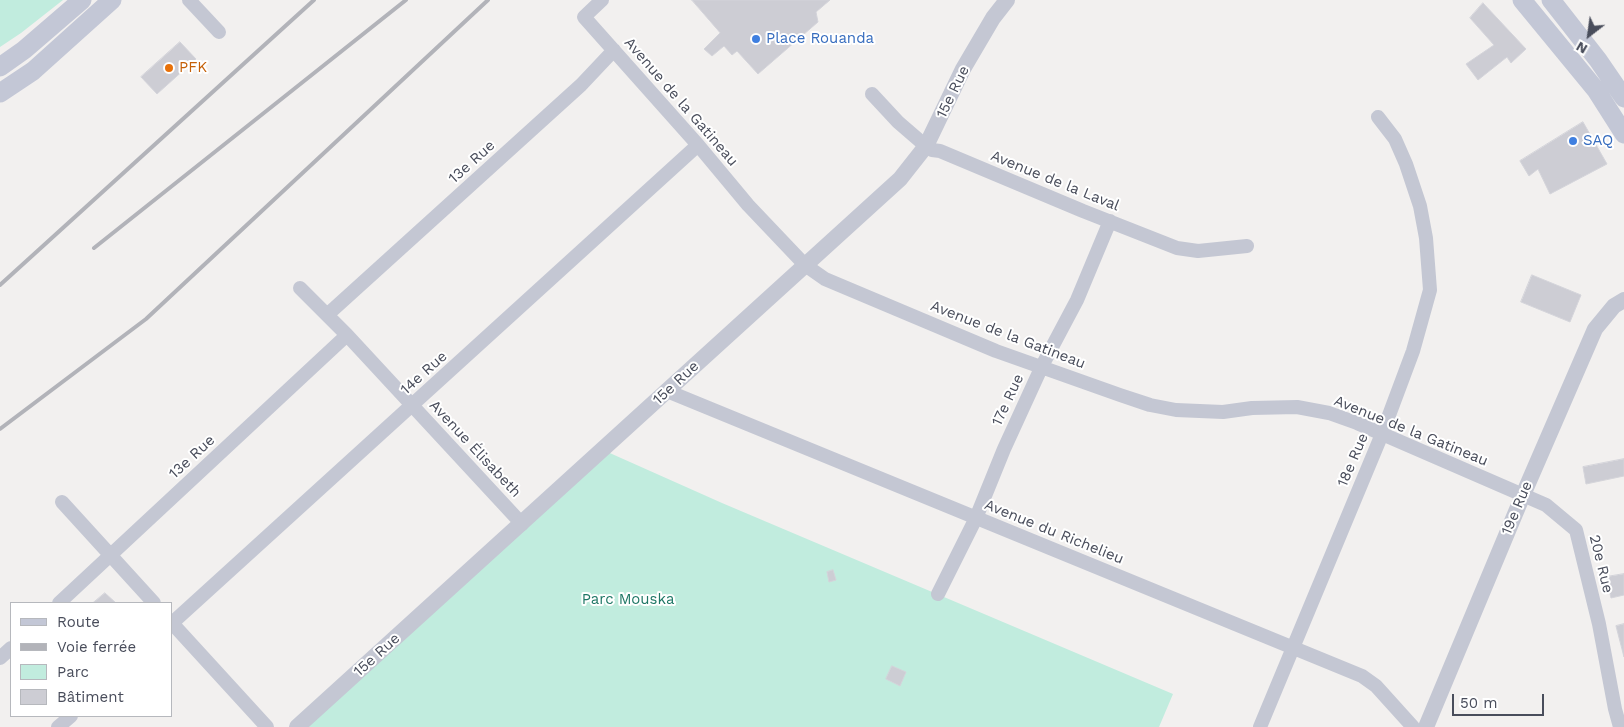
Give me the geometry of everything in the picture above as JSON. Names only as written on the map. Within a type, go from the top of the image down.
[{"type":"main road","points":[[0,67],[24,50],[82,0]]},
{"type":"main road","points":[[0,93],[33,71],[112,0]]},
{"type":"main road","points":[[1522,0],[1596,90],[1624,134]]},
{"type":"main road","points":[[1551,0],[1598,60],[1624,98]]},
{"type":"street","points":[[189,0],[219,32]]},
{"type":"street","name":"Avenue de la Gatineau","points":[[602,0],[584,17],[698,145],[748,205],[805,265],[825,279],[996,350],[1120,395],[1176,410],[1223,412],[1252,408],[1297,407],[1329,413],[1523,495]]},
{"type":"street","name":"15e Rue","points":[[297,727],[900,178],[926,146],[963,69],[993,18],[1007,0]]},
{"type":"street","name":"13e Rue","points":[[327,314],[581,85],[614,50]]},
{"type":"street","name":"Avenue de la Laval","points":[[872,94],[898,122],[932,150],[1177,248],[1198,251],[1247,246]]},
{"type":"street","name":"18e Rue","points":[[1260,727],[1382,434],[1413,352],[1430,290],[1426,238],[1420,206],[1406,164],[1395,139],[1378,117]]},
{"type":"street","name":"14e Rue","points":[[172,623],[698,145]]},
{"type":"street","name":"17e Rue","points":[[938,594],[976,518],[1004,449],[1042,366],[1077,300],[1110,221]]},
{"type":"street","name":"Avenue Élisabeth","points":[[300,288],[348,335],[522,524]]},
{"type":"street","name":"19e Rue","points":[[1426,727],[1595,329],[1614,306],[1624,300]]},
{"type":"street","name":"13e Rue","points":[[60,602],[348,335]]},
{"type":"street","name":"Avenue du Richelieu","points":[[667,391],[1362,676],[1376,686],[1414,727]]},
{"type":"street","name":"20e Rue","points":[[1523,495],[1546,505],[1576,530],[1599,624],[1620,727]]},
{"type":"street","points":[[62,502],[153,602]]},
{"type":"street","points":[[172,623],[267,727]]},
{"type":"street","points":[[0,658],[10,649]]},
{"type":"street","points":[[58,727],[70,717]]},
{"type":"green space","points":[[0,0],[63,0],[0,47]]},
{"type":"green space","name":"Parc Mouska","points":[[603,450],[722,503],[1173,694],[1159,727],[297,727]]},
{"type":"building","name":"Place Rouanda","points":[[692,0],[830,0],[816,12],[818,22],[758,74],[737,51],[732,55],[724,46],[712,56],[704,49],[720,33]]},
{"type":"building","points":[[1483,3],[1526,49],[1511,63],[1507,57],[1478,80],[1466,64],[1494,45],[1470,18]]},
{"type":"building","name":"PFK","points":[[180,42],[196,59],[157,94],[141,77]]},
{"type":"building","name":"SAQ","points":[[1583,122],[1607,164],[1550,194],[1538,169],[1529,176],[1520,161]]},
{"type":"building","points":[[1532,275],[1581,295],[1570,322],[1521,302]]},
{"type":"building","points":[[1624,459],[1624,476],[1586,484],[1583,467]]},
{"type":"building","points":[[833,570],[836,580],[829,582],[827,572]]},
{"type":"building","points":[[1624,574],[1624,595],[1611,598],[1606,577]]},
{"type":"building","points":[[105,593],[115,602],[94,602]]},
{"type":"building","points":[[1624,624],[1624,657],[1616,626]]},
{"type":"building","points":[[892,666],[906,672],[900,686],[886,679]]},
{"type":"railway","points":[[0,285],[314,0]]},
{"type":"railway","points":[[94,248],[406,0]]},
{"type":"railway","points":[[0,429],[146,319],[488,0]]},
{"type":"place","name":"Place Rouanda","points":[[756,39]]},
{"type":"place","name":"PFK","points":[[169,68]]},
{"type":"place","name":"SAQ","points":[[1573,141]]}]
